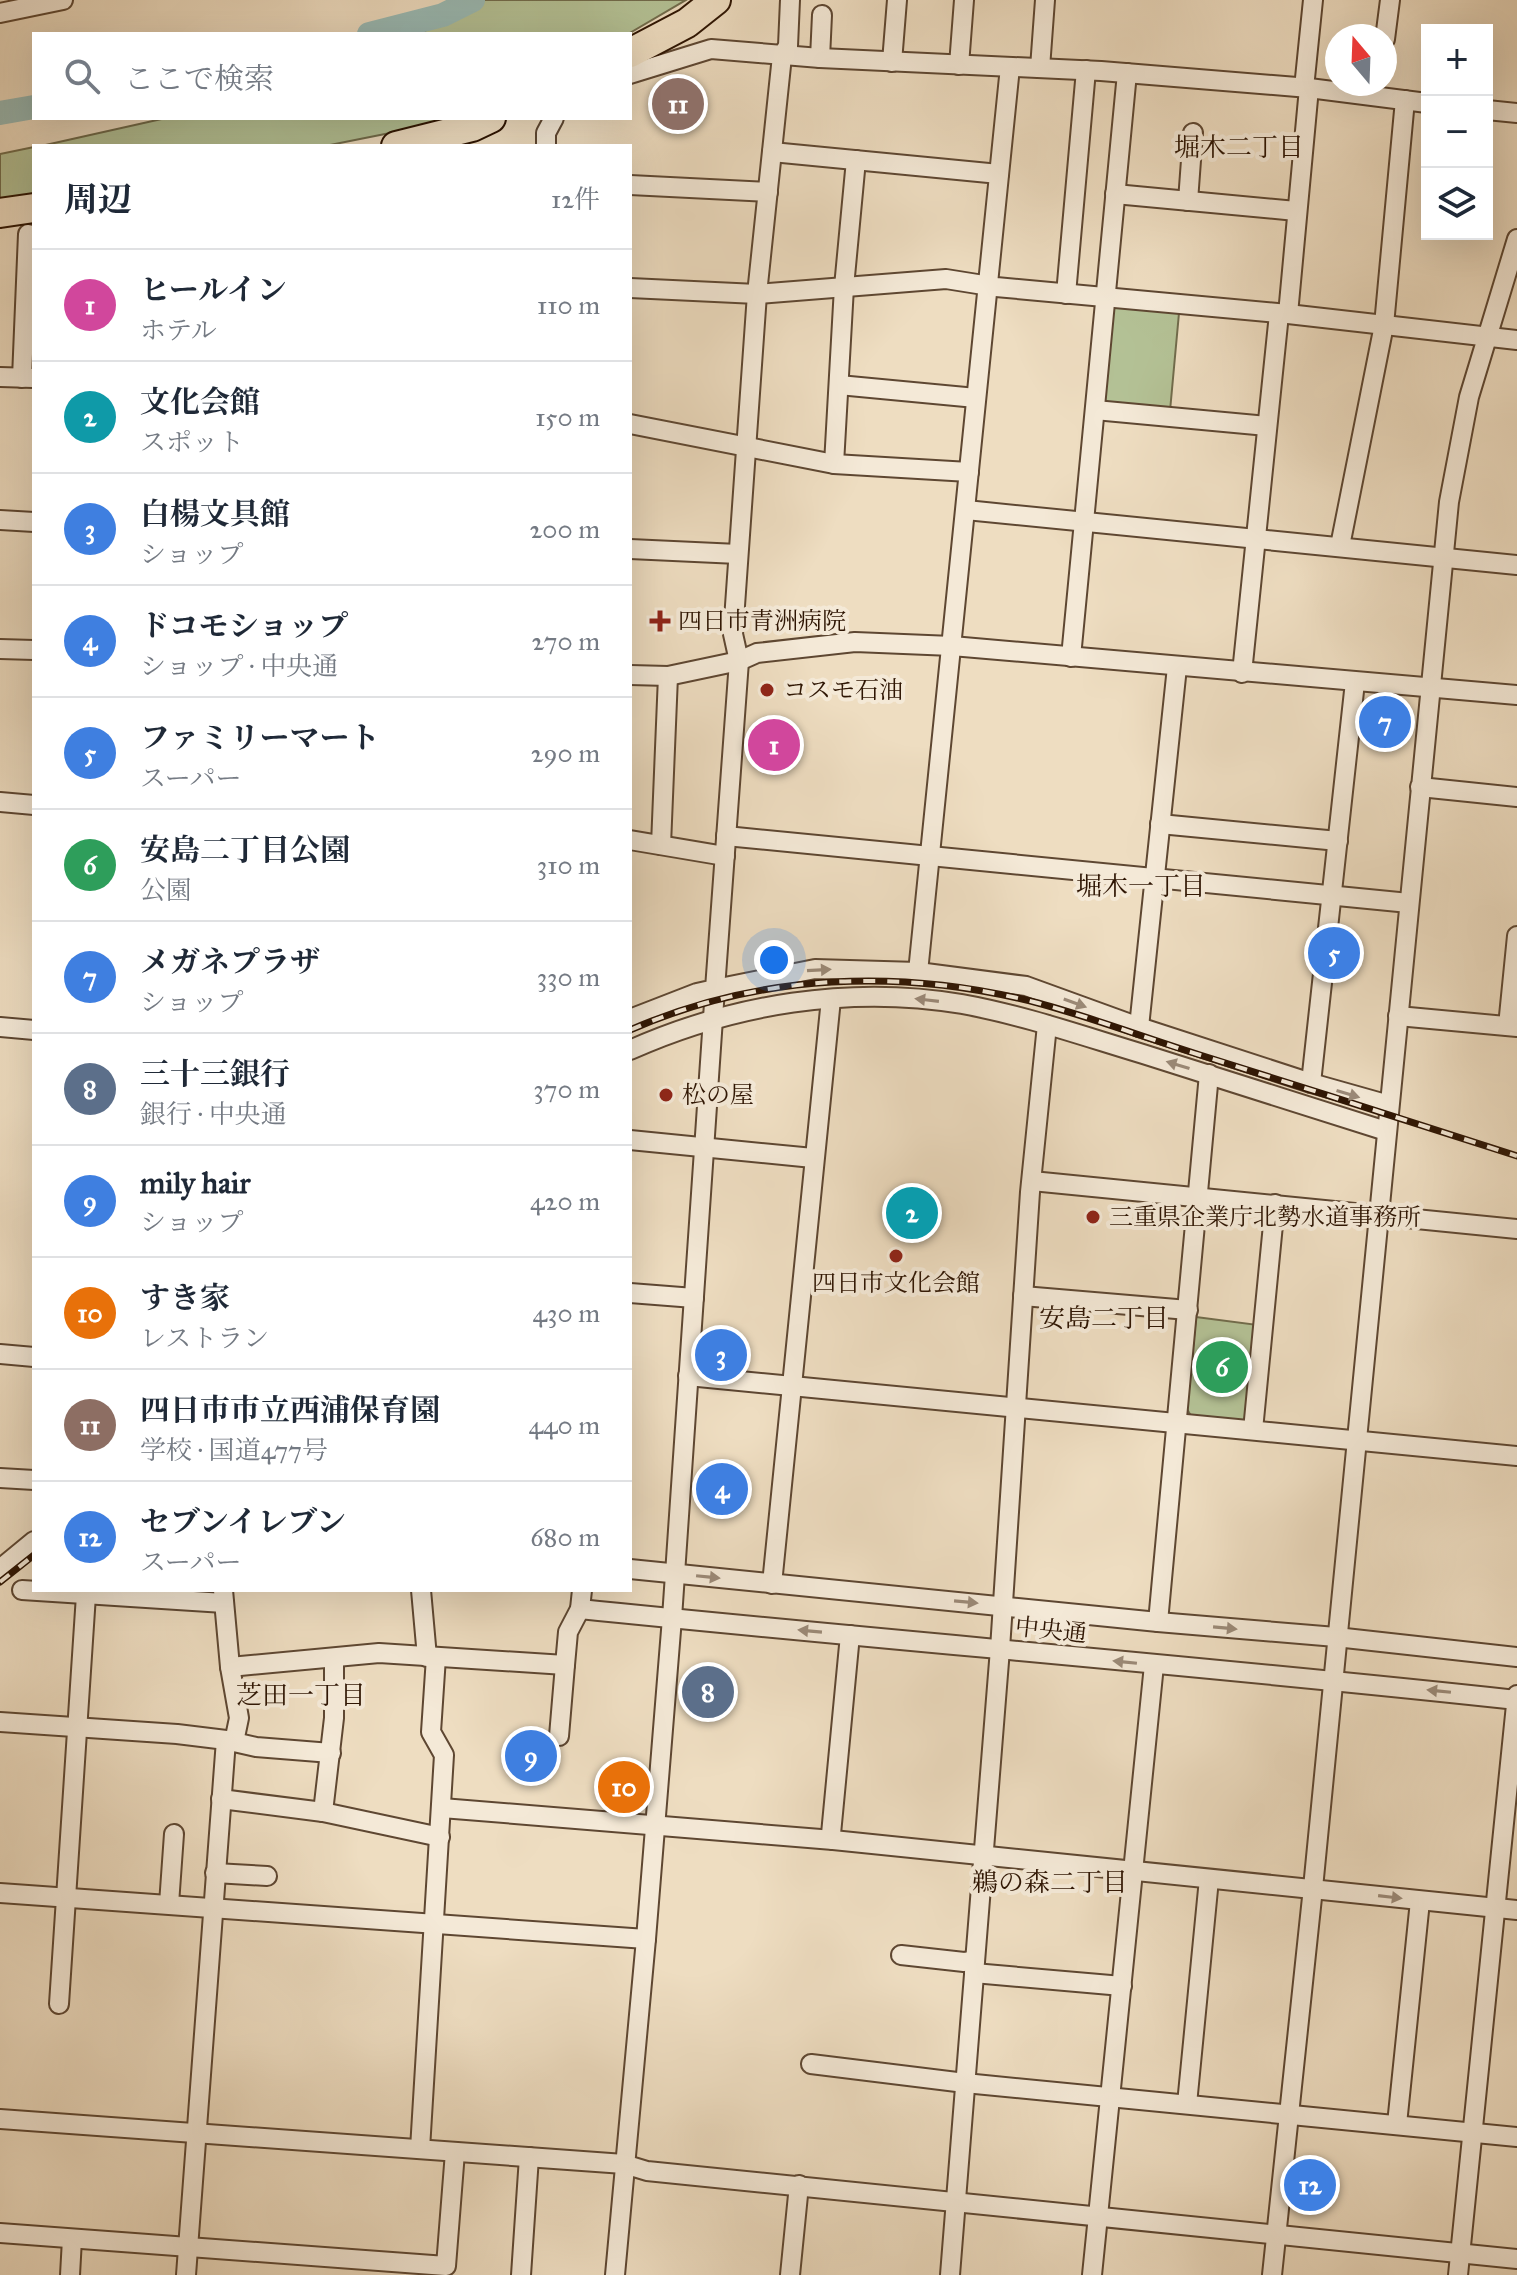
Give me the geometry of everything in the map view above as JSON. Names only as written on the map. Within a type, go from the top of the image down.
[{"type":"highway","points":[[632,52],[687,23],[716,0]]},
{"type":"highway","points":[[404,144],[472,127],[487,120]]},
{"type":"highway","points":[[0,213],[31,221]]},
{"type":"street","points":[[0,13],[63,0]]},
{"type":"street","points":[[615,2275],[672,1618],[739,661],[733,634],[757,294],[782,56],[788,46],[790,0]]},
{"type":"street","points":[[892,62],[897,0]]},
{"type":"street","points":[[959,65],[964,0]]},
{"type":"street","points":[[1040,68],[1045,0]]},
{"type":"street","points":[[1242,673],[1267,426],[1296,211],[1313,0]]},
{"type":"street","points":[[1387,24],[1390,0]]},
{"type":"street","points":[[820,58],[822,15]]},
{"type":"street","points":[[632,73],[711,49],[782,56],[1086,70],[1325,88]]},
{"type":"street","points":[[918,972],[1010,67]]},
{"type":"street","points":[[1066,294],[1086,70]]},
{"type":"street","points":[[1071,657],[1127,73]]},
{"type":"street","points":[[1395,96],[1421,102]]},
{"type":"street","points":[[1340,546],[1384,325],[1405,100]]},
{"type":"street","points":[[1493,111],[1517,113]]},
{"type":"street","points":[[546,144],[546,133],[553,120]]},
{"type":"street","points":[[1188,201],[1193,133]]},
{"type":"street","points":[[772,152],[999,174]]},
{"type":"street","points":[[834,464],[844,287],[856,160]]},
{"type":"street","points":[[632,185],[768,192]]},
{"type":"street","points":[[1115,194],[1296,211]]},
{"type":"street","points":[[0,377],[28,378],[31,221]]},
{"type":"street","points":[[1272,2275],[1449,502],[1469,397],[1517,239]]},
{"type":"street","points":[[632,288],[757,294],[946,279],[1517,340]]},
{"type":"street","points":[[839,385],[976,398]]},
{"type":"street","points":[[1095,410],[1267,426]]},
{"type":"street","points":[[632,424],[834,464],[969,472]]},
{"type":"street","points":[[966,510],[1517,565]]},
{"type":"street","points":[[0,520],[32,522]]},
{"type":"street","points":[[632,549],[738,554]]},
{"type":"street","points":[[632,675],[668,676],[739,661],[757,653],[855,642],[952,646],[1517,695]]},
{"type":"street","points":[[0,649],[32,650]]},
{"type":"street","points":[[1139,1027],[1177,667]]},
{"type":"street","points":[[661,845],[668,676]]},
{"type":"street","points":[[1311,1083],[1355,682]]},
{"type":"street","points":[[1420,787],[1517,797]]},
{"type":"street","points":[[0,802],[32,805]]},
{"type":"street","points":[[1160,824],[1338,841]]},
{"type":"street","points":[[726,836],[1409,903]]},
{"type":"street","points":[[632,840],[725,856]]},
{"type":"street","points":[[1398,1016],[1512,1027],[1517,936]]},
{"type":"street","points":[[632,1018],[697,993],[815,969],[918,972],[1026,986],[1139,1027],[1389,1105]]},
{"type":"street","points":[[772,1584],[831,999]]},
{"type":"street","points":[[632,1049],[691,1024],[766,1006],[831,999],[915,999],[962,1005],[1047,1025],[1386,1131]]},
{"type":"street","points":[[950,2275],[1000,1649],[1023,1296],[1047,1025]]},
{"type":"street","points":[[0,1027],[32,1030]]},
{"type":"street","points":[[1158,1622],[1209,1074]]},
{"type":"street","points":[[632,1140],[813,1158]]},
{"type":"street","points":[[1032,1181],[1517,1229]]},
{"type":"street","points":[[1253,1430],[1275,1204]]},
{"type":"street","points":[[632,1293],[694,1298]]},
{"type":"street","points":[[1023,1296],[1188,1310]]},
{"type":"street","points":[[0,1354],[32,1357]]},
{"type":"street","points":[[688,1376],[1517,1456]]},
{"type":"street","points":[[0,1478],[32,1480]]},
{"type":"street","points":[[0,1569],[32,1543]]},
{"type":"street","name":"中央通","points":[[632,1569],[1517,1657]]},
{"type":"street","points":[[22,1590],[32,1591]]},
{"type":"street","points":[[48,1592],[223,1597],[239,1718],[230,1741],[221,1799],[186,2275]]},
{"type":"street","points":[[420,2149],[444,1755],[431,1732],[431,1657],[421,1592]]},
{"type":"street","points":[[40,1990],[59,1998],[86,1595]]},
{"type":"street","points":[[559,1736],[568,1632],[581,1599]]},
{"type":"street","name":"中央通","points":[[581,1599],[672,1618],[1517,1698]]},
{"type":"street","points":[[833,1840],[831,1834],[850,1635]]},
{"type":"street","points":[[230,1667],[379,1653],[565,1665]]},
{"type":"street","points":[[323,1812],[334,1718],[334,1658]]},
{"type":"street","points":[[1092,2275],[1154,1665]]},
{"type":"street","points":[[1458,2275],[1517,1698]]},
{"type":"street","points":[[0,1722],[78,1726],[331,1753]]},
{"type":"street","points":[[221,1799],[323,1812],[440,1837]]},
{"type":"street","points":[[442,1808],[833,1840],[1517,1910]]},
{"type":"street","points":[[169,1904],[174,1834]]},
{"type":"street","points":[[215,1873],[267,1876]]},
{"type":"street","points":[[1187,2104],[1209,1879]]},
{"type":"street","points":[[0,1893],[646,1939]]},
{"type":"street","points":[[1397,2124],[1420,1901]]},
{"type":"street","points":[[901,1955],[1122,1986]]},
{"type":"street","points":[[41,1959],[62,1960]]},
{"type":"street","points":[[811,2064],[965,2083],[1517,2137]]},
{"type":"street","points":[[0,2119],[624,2164],[647,2171],[1517,2259]]},
{"type":"street","points":[[0,2233],[188,2247],[372,2268],[446,2266],[455,2152]]},
{"type":"street","points":[[521,2275],[529,2157]]},
{"type":"street","points":[[790,2275],[799,2185]]},
{"type":"street","points":[[70,2275],[72,2239]]},
{"type":"green space","points":[[481,0],[686,0],[631,32],[423,32]]},
{"type":"green space","points":[[157,120],[446,120],[335,144],[50,144]]},
{"type":"green space","points":[[32,147],[32,197],[0,203],[0,154]]},
{"type":"green space","points":[[1116,307],[1179,313],[1170,411],[1105,404],[1101,400],[1110,310]]},
{"type":"green space","points":[[1196,1317],[1258,1325],[1248,1416],[1243,1421],[1191,1416],[1187,1409]]},
{"type":"waterway","points":[[377,32],[443,15],[473,0]]},
{"type":"waterway","points":[[0,113],[32,107]]},
{"type":"railway","points":[[632,1029],[679,1011],[780,987],[883,981],[935,984],[987,992],[1059,1009],[1517,1156]]},
{"type":"railway","points":[[0,1582],[32,1557]]},
{"type":"place","name":"四日市市立西浦保育園","points":[[678,104]]},
{"type":"place","name":"四日市青洲病院","points":[[660,621]]},
{"type":"place","name":"コスモ石油","points":[[767,690]]},
{"type":"place","name":"メガネプラザ","points":[[1385,722]]},
{"type":"place","name":"ヒールイン","points":[[774,745]]},
{"type":"place","name":"ファミリーマート","points":[[1334,953]]},
{"type":"place","name":"松の屋","points":[[666,1095]]},
{"type":"place","name":"文化会館","points":[[912,1213]]},
{"type":"place","name":"三重県企業庁北勢水道事務所","points":[[1093,1217]]},
{"type":"place","name":"四日市文化会館","points":[[896,1256]]},
{"type":"place","name":"白楊文具館","points":[[721,1355]]},
{"type":"place","name":"安島二丁目公園","points":[[1222,1367]]},
{"type":"place","name":"ドコモショップ","points":[[722,1489]]},
{"type":"place","name":"三十三銀行","points":[[708,1692]]},
{"type":"place","name":"mily hair","points":[[531,1756]]},
{"type":"place","name":"すき家","points":[[624,1787]]},
{"type":"place","name":"セブンイレブン","points":[[1310,2185]]},
{"type":"district","name":"堀木二丁目","points":[[1239,147]]},
{"type":"district","name":"堀木一丁目","points":[[1141,886]]},
{"type":"district","name":"安島二丁目","points":[[1104,1318]]},
{"type":"district","name":"芝田一丁目","points":[[301,1695]]},
{"type":"district","name":"鵜の森二丁目","points":[[1050,1882]]}]
